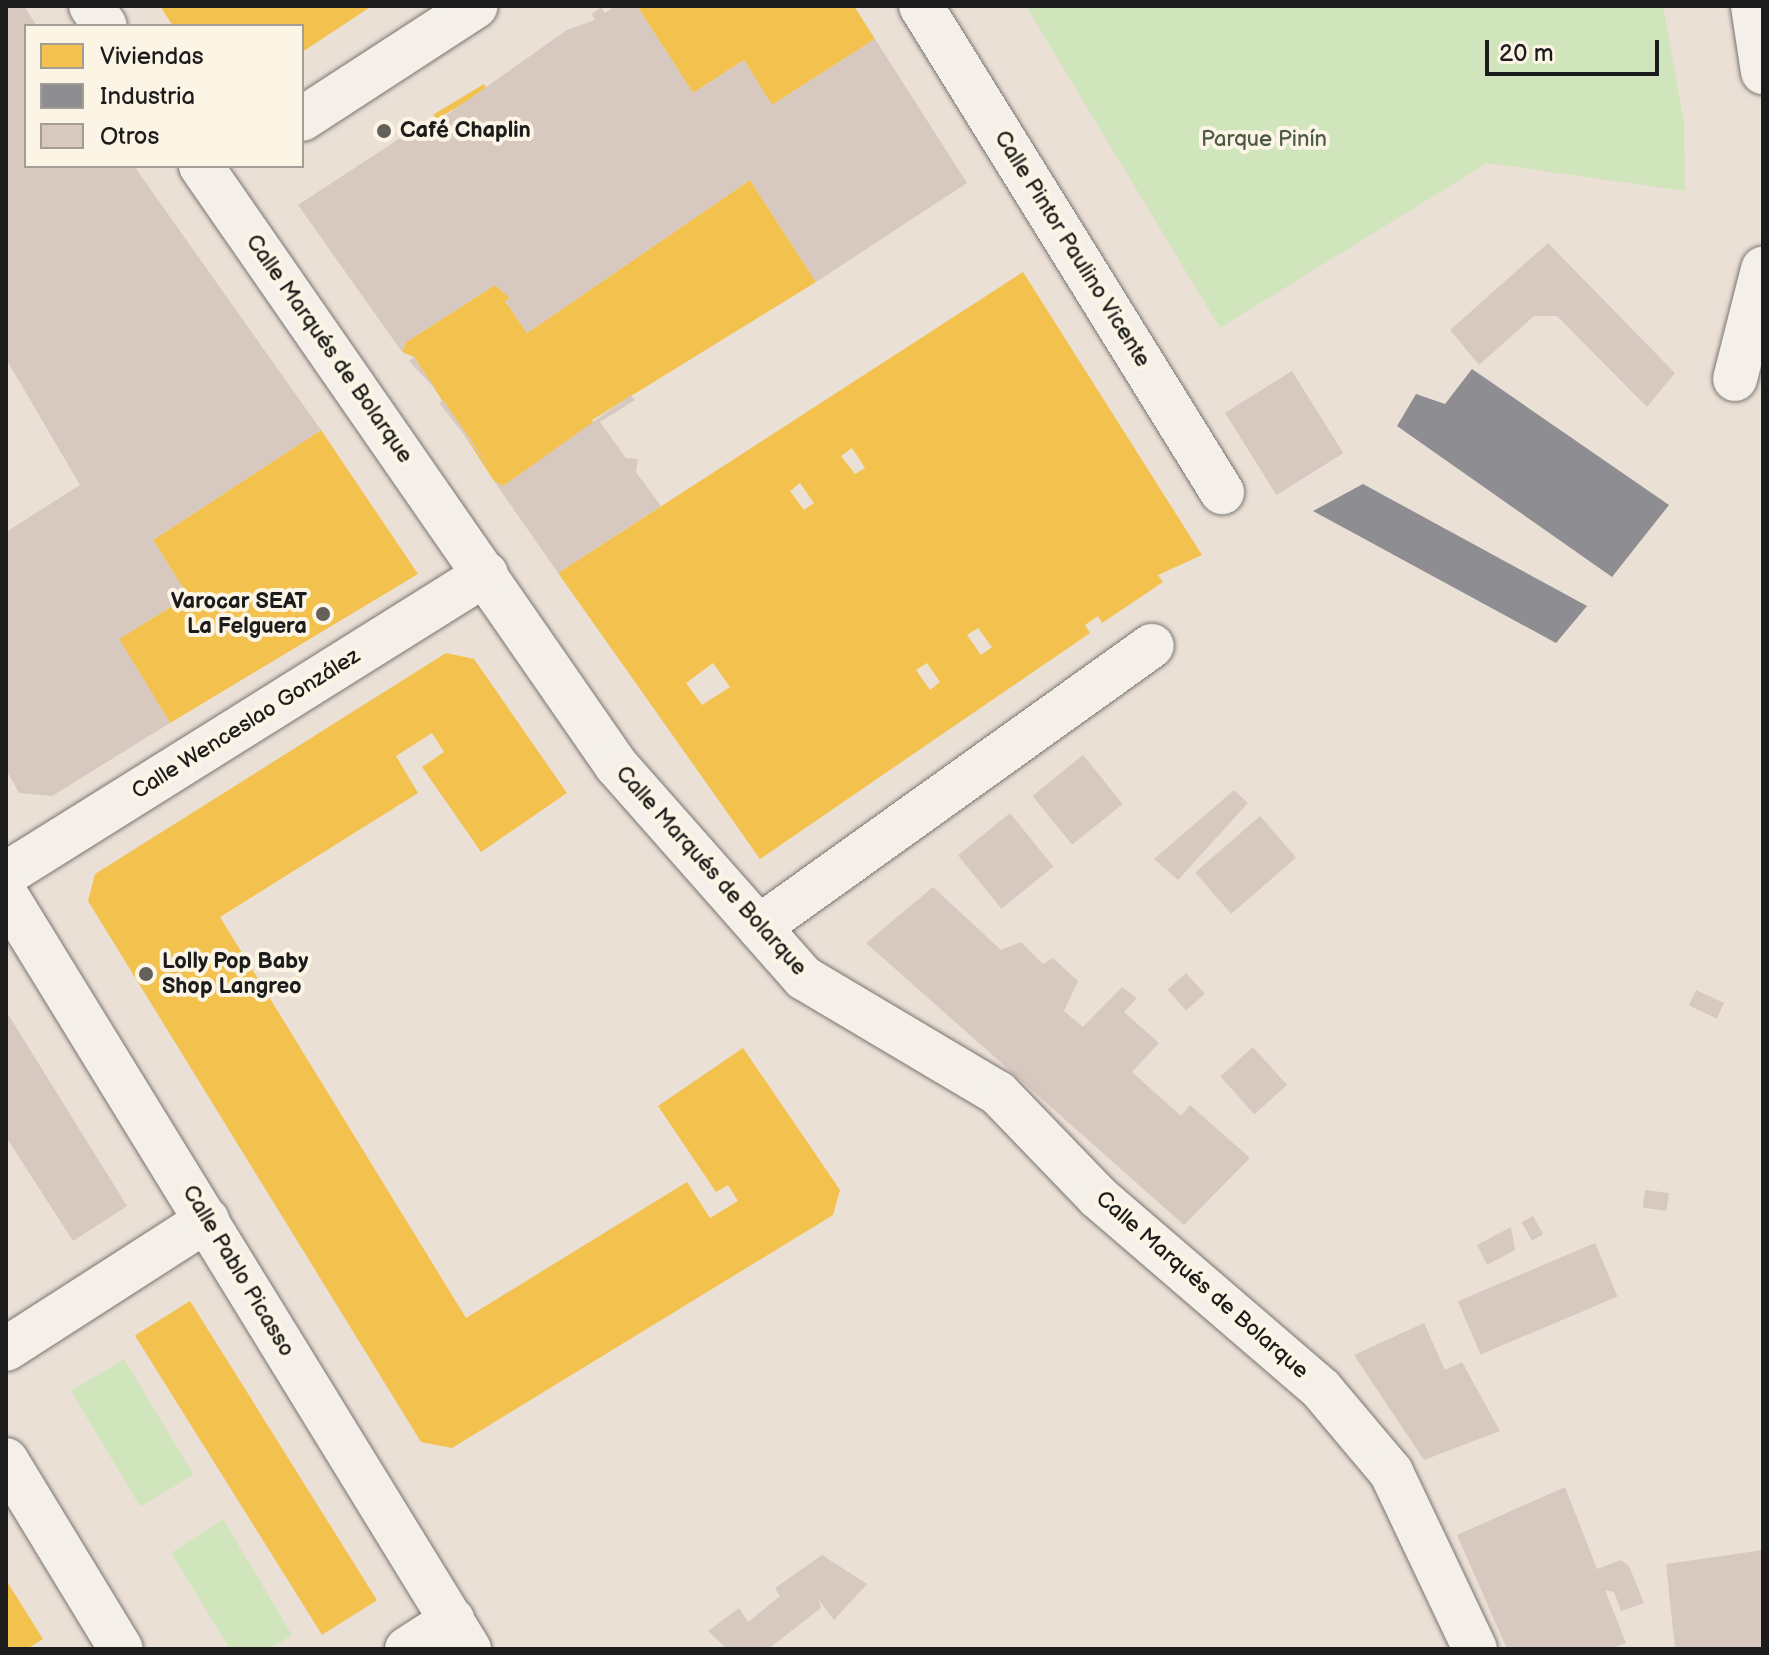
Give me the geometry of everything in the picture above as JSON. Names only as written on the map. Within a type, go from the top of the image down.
[{"type":"street","points":[[91,6],[104,24]]},
{"type":"street","points":[[304,118],[476,6]]},
{"type":"street","name":"Calle Pintor Paulino Vicente","points":[[921,6],[1222,492]]},
{"type":"street","points":[[1753,6],[1763,72]]},
{"type":"street","name":"Calle Marqués de Bolarque","points":[[214,170],[616,765],[804,978],[998,1093],[1098,1197],[1321,1389],[1391,1472],[1475,1649]]},
{"type":"street","points":[[1735,379],[1763,269]]},
{"type":"street","name":"Calle Wenceslao González","points":[[6,874],[486,574]]},
{"type":"street","points":[[759,927],[1152,646]]},
{"type":"street","name":"Calle Pablo Picasso","points":[[6,895],[460,1635]]},
{"type":"street","points":[[6,1349],[207,1220]]},
{"type":"street","points":[[6,1460],[121,1649]]},
{"type":"street","points":[[407,1649],[460,1635]]},
{"type":"green space","name":"Parque Pinín","points":[[1026,6],[1663,6],[1684,122],[1685,191],[1487,163],[1220,328]]},
{"type":"green space","points":[[124,1359],[194,1475],[140,1507],[71,1391]]},
{"type":"green space","points":[[223,1519],[292,1635],[269,1649],[230,1649],[171,1553]]},
{"type":"building: Viviendas","points":[[167,6],[372,6],[304,51],[304,24],[172,24],[162,9]]},
{"type":"building: Viviendas","points":[[637,6],[854,6],[875,39],[772,105],[744,60],[693,93]]},
{"type":"building: Viviendas","points":[[484,84],[487,89],[437,120],[433,114]]},
{"type":"building: Viviendas","points":[[750,180],[816,282],[592,420],[595,425],[503,486],[494,481],[414,357],[402,352],[406,342],[495,285],[510,298],[505,301],[527,333]]},
{"type":"building: Viviendas","points":[[1023,272],[1202,555],[1158,575],[1163,582],[1102,623],[1098,616],[1085,625],[1090,633],[760,859],[558,573]],"holes":[[[852,448],[865,468],[855,474],[841,456]],[[800,483],[814,503],[804,510],[790,491]],[[978,628],[992,647],[981,655],[967,635]],[[713,663],[730,687],[702,705],[686,683]],[[927,663],[940,682],[930,690],[916,670]]]},
{"type":"building: Viviendas","points":[[321,430],[418,574],[170,723],[119,639],[188,596],[153,540]]},
{"type":"building: Viviendas","points":[[519,507],[548,550],[514,510]]},
{"type":"building: Viviendas","points":[[446,653],[474,659],[567,793],[481,852],[422,767],[444,752],[432,733],[396,756],[418,793],[220,917],[466,1318],[687,1182],[710,1218],[738,1201],[728,1185],[716,1192],[658,1106],[743,1048],[840,1190],[833,1215],[452,1448],[421,1442],[88,901],[95,874]]},
{"type":"building: Viviendas","points":[[190,1301],[377,1600],[322,1635],[135,1335]]},
{"type":"building: Viviendas","points":[[6,1580],[43,1639],[27,1649],[6,1649]]},
{"type":"building: Industria","points":[[1472,369],[1669,505],[1612,577],[1397,426],[1416,394],[1445,404]]},
{"type":"building: Industria","points":[[1363,484],[1587,606],[1556,643],[1313,511]]},
{"type":"building: Otros","points":[[6,6],[24,6],[36,24],[24,24],[24,168],[135,168],[321,430],[153,540],[188,596],[119,639],[170,723],[52,796],[19,793],[6,770],[6,532],[80,485],[6,359]]},
{"type":"building: Otros","points":[[616,6],[637,6],[693,93],[744,60],[772,105],[875,39],[967,183],[816,282],[750,180],[527,333],[505,301],[510,298],[495,285],[406,342],[402,352],[298,205],[434,116],[438,121],[567,30],[595,20],[592,14],[601,7],[605,13]]},
{"type":"building: Otros","points":[[1548,243],[1675,373],[1647,407],[1557,316],[1534,316],[1479,365],[1450,330]]},
{"type":"building: Otros","points":[[414,357],[437,391],[409,361]]},
{"type":"building: Otros","points":[[1292,371],[1343,453],[1276,495],[1225,413]]},
{"type":"building: Otros","points":[[631,395],[635,400],[600,422],[626,458],[638,459],[636,472],[661,506],[558,573],[494,481],[503,486]]},
{"type":"building: Otros","points":[[443,400],[491,469],[439,403]]},
{"type":"building: Otros","points":[[1083,755],[1123,804],[1072,845],[1032,796]]},
{"type":"building: Otros","points":[[1234,790],[1248,803],[1178,880],[1154,859]]},
{"type":"building: Otros","points":[[1010,813],[1053,867],[1001,909],[958,855]]},
{"type":"building: Otros","points":[[1260,816],[1296,858],[1231,914],[1195,872]]},
{"type":"building: Otros","points":[[933,887],[1001,950],[1021,942],[1043,964],[1053,958],[1078,981],[1064,1011],[1083,1027],[1122,987],[1137,998],[1124,1012],[1159,1043],[1132,1072],[1181,1116],[1190,1105],[1250,1158],[1184,1225],[866,943]]},
{"type":"building: Otros","points":[[1186,973],[1205,994],[1186,1011],[1167,990]]},
{"type":"building: Otros","points":[[1696,990],[1724,1003],[1717,1019],[1689,1005]]},
{"type":"building: Otros","points":[[6,1011],[127,1206],[73,1241],[6,1137]]},
{"type":"building: Otros","points":[[1253,1047],[1287,1085],[1254,1114],[1220,1076]]},
{"type":"building: Otros","points":[[1645,1190],[1669,1193],[1667,1211],[1643,1208]]},
{"type":"building: Otros","points":[[1533,1216],[1543,1234],[1532,1241],[1522,1222]]},
{"type":"building: Otros","points":[[1511,1227],[1515,1250],[1487,1265],[1477,1245]]},
{"type":"building: Otros","points":[[1595,1243],[1618,1296],[1481,1355],[1458,1301]]},
{"type":"building: Otros","points":[[1424,1323],[1445,1370],[1462,1362],[1500,1431],[1424,1460],[1354,1355]]},
{"type":"building: Otros","points":[[1565,1487],[1597,1569],[1621,1560],[1629,1566],[1644,1603],[1621,1611],[1614,1592],[1605,1590],[1626,1643],[1610,1649],[1507,1649],[1457,1535]]},
{"type":"building: Otros","points":[[1763,1550],[1763,1649],[1675,1649],[1666,1564]]},
{"type":"building: Otros","points":[[822,1555],[867,1584],[834,1620],[819,1600],[821,1608],[768,1649],[727,1649],[708,1631],[739,1608],[748,1622],[780,1596],[775,1588]]},
{"type":"place","name":"Café Chaplin","points":[[384,131]]},
{"type":"place","name":"Varocar SEAT La Felguera","points":[[323,614]]},
{"type":"place","name":"Lolly Pop Baby Shop Langreo","points":[[146,974]]}]
